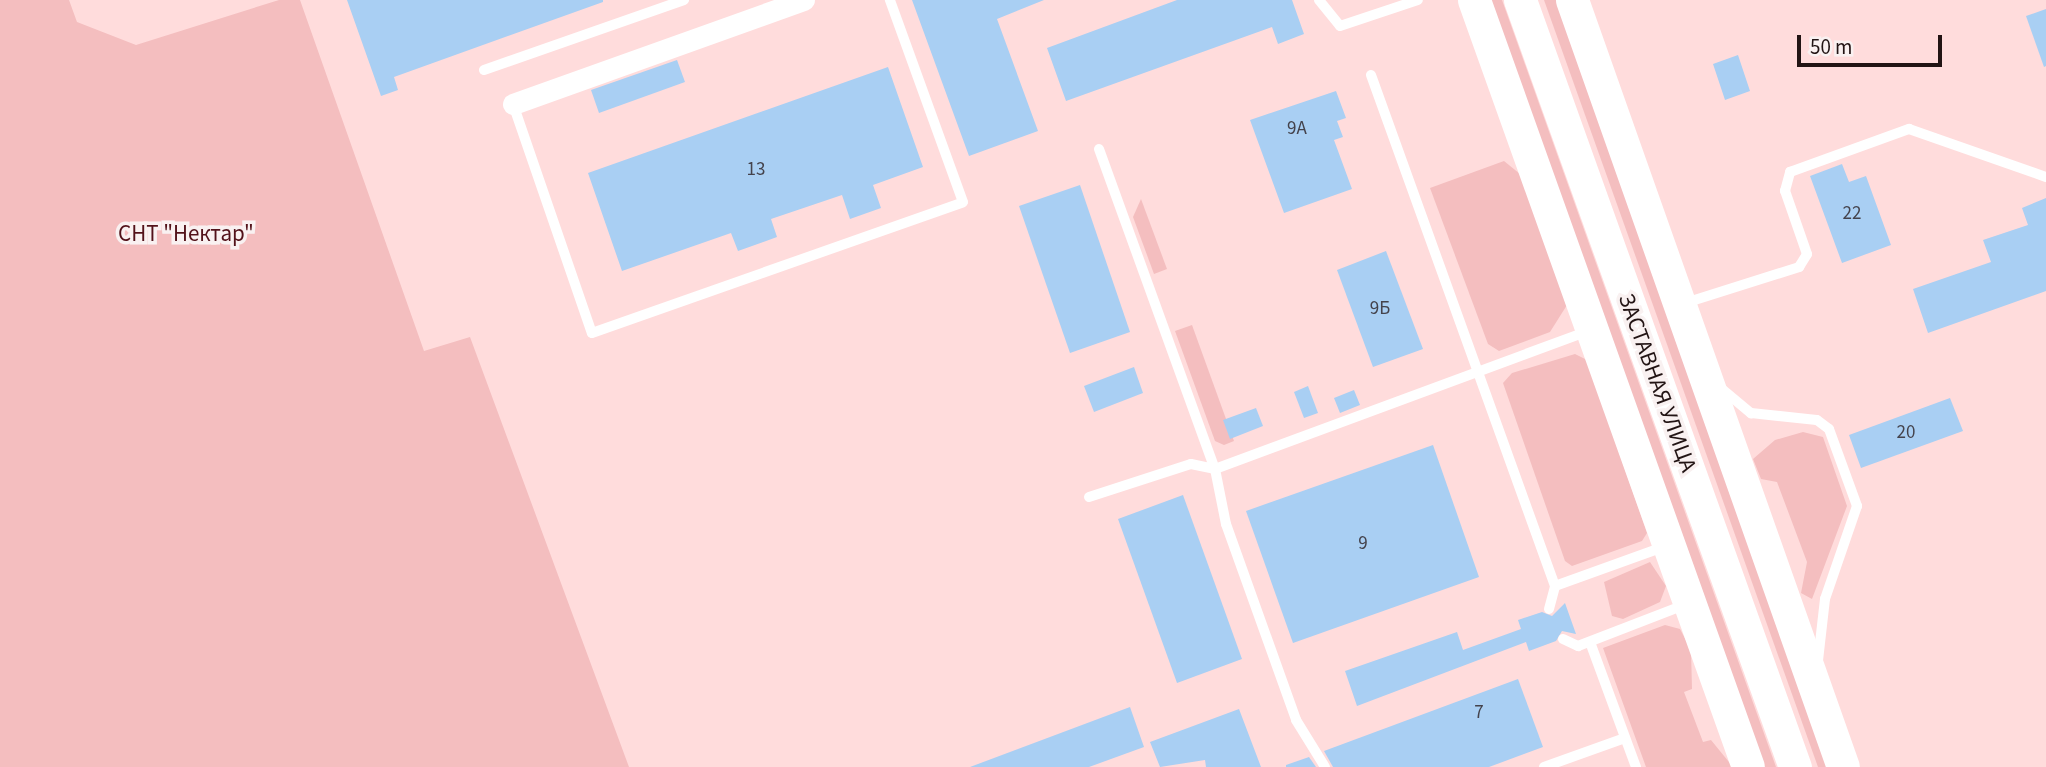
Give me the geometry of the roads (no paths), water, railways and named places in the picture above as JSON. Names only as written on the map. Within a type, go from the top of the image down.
[{"type":"main road","name":"ЗАСТАВНАЯ УЛИЦА","points":[[1474,0],[1748,767]]},
{"type":"main road","name":"ЗАСТАВНАЯ УЛИЦА","points":[[1520,0],[1795,767]]},
{"type":"main road","name":"ЗАСТАВНАЯ УЛИЦА","points":[[1572,0],[1843,767]]},
{"type":"street","points":[[513,104],[804,0]]},
{"type":"lane","points":[[484,70],[684,0]]},
{"type":"lane","points":[[513,104],[592,333],[963,202],[890,0]]},
{"type":"lane","points":[[1319,0],[1340,26],[1418,0]]},
{"type":"lane","points":[[1371,75],[1555,586],[1549,609]]},
{"type":"lane","points":[[1679,305],[1800,267],[1807,254],[1785,191],[1790,172],[1909,129],[2046,177]]},
{"type":"lane","points":[[1100,149],[1215,469],[1226,524],[1296,720],[1325,767]]},
{"type":"lane","points":[[1089,497],[1191,464],[1215,469],[1592,330]]},
{"type":"lane","points":[[1695,349],[1738,407],[1817,420],[1829,429],[1857,506],[1820,622],[1825,718]]},
{"type":"lane","points":[[1555,586],[1668,545]]},
{"type":"lane","points":[[1563,639],[1578,646],[1690,604]]},
{"type":"lane","points":[[1590,642],[1636,767]]},
{"type":"lane","points":[[1544,767],[1625,738]]},
{"type":"park label","name":"СНТ \"Нектар\"","points":[[186,234]]}]
